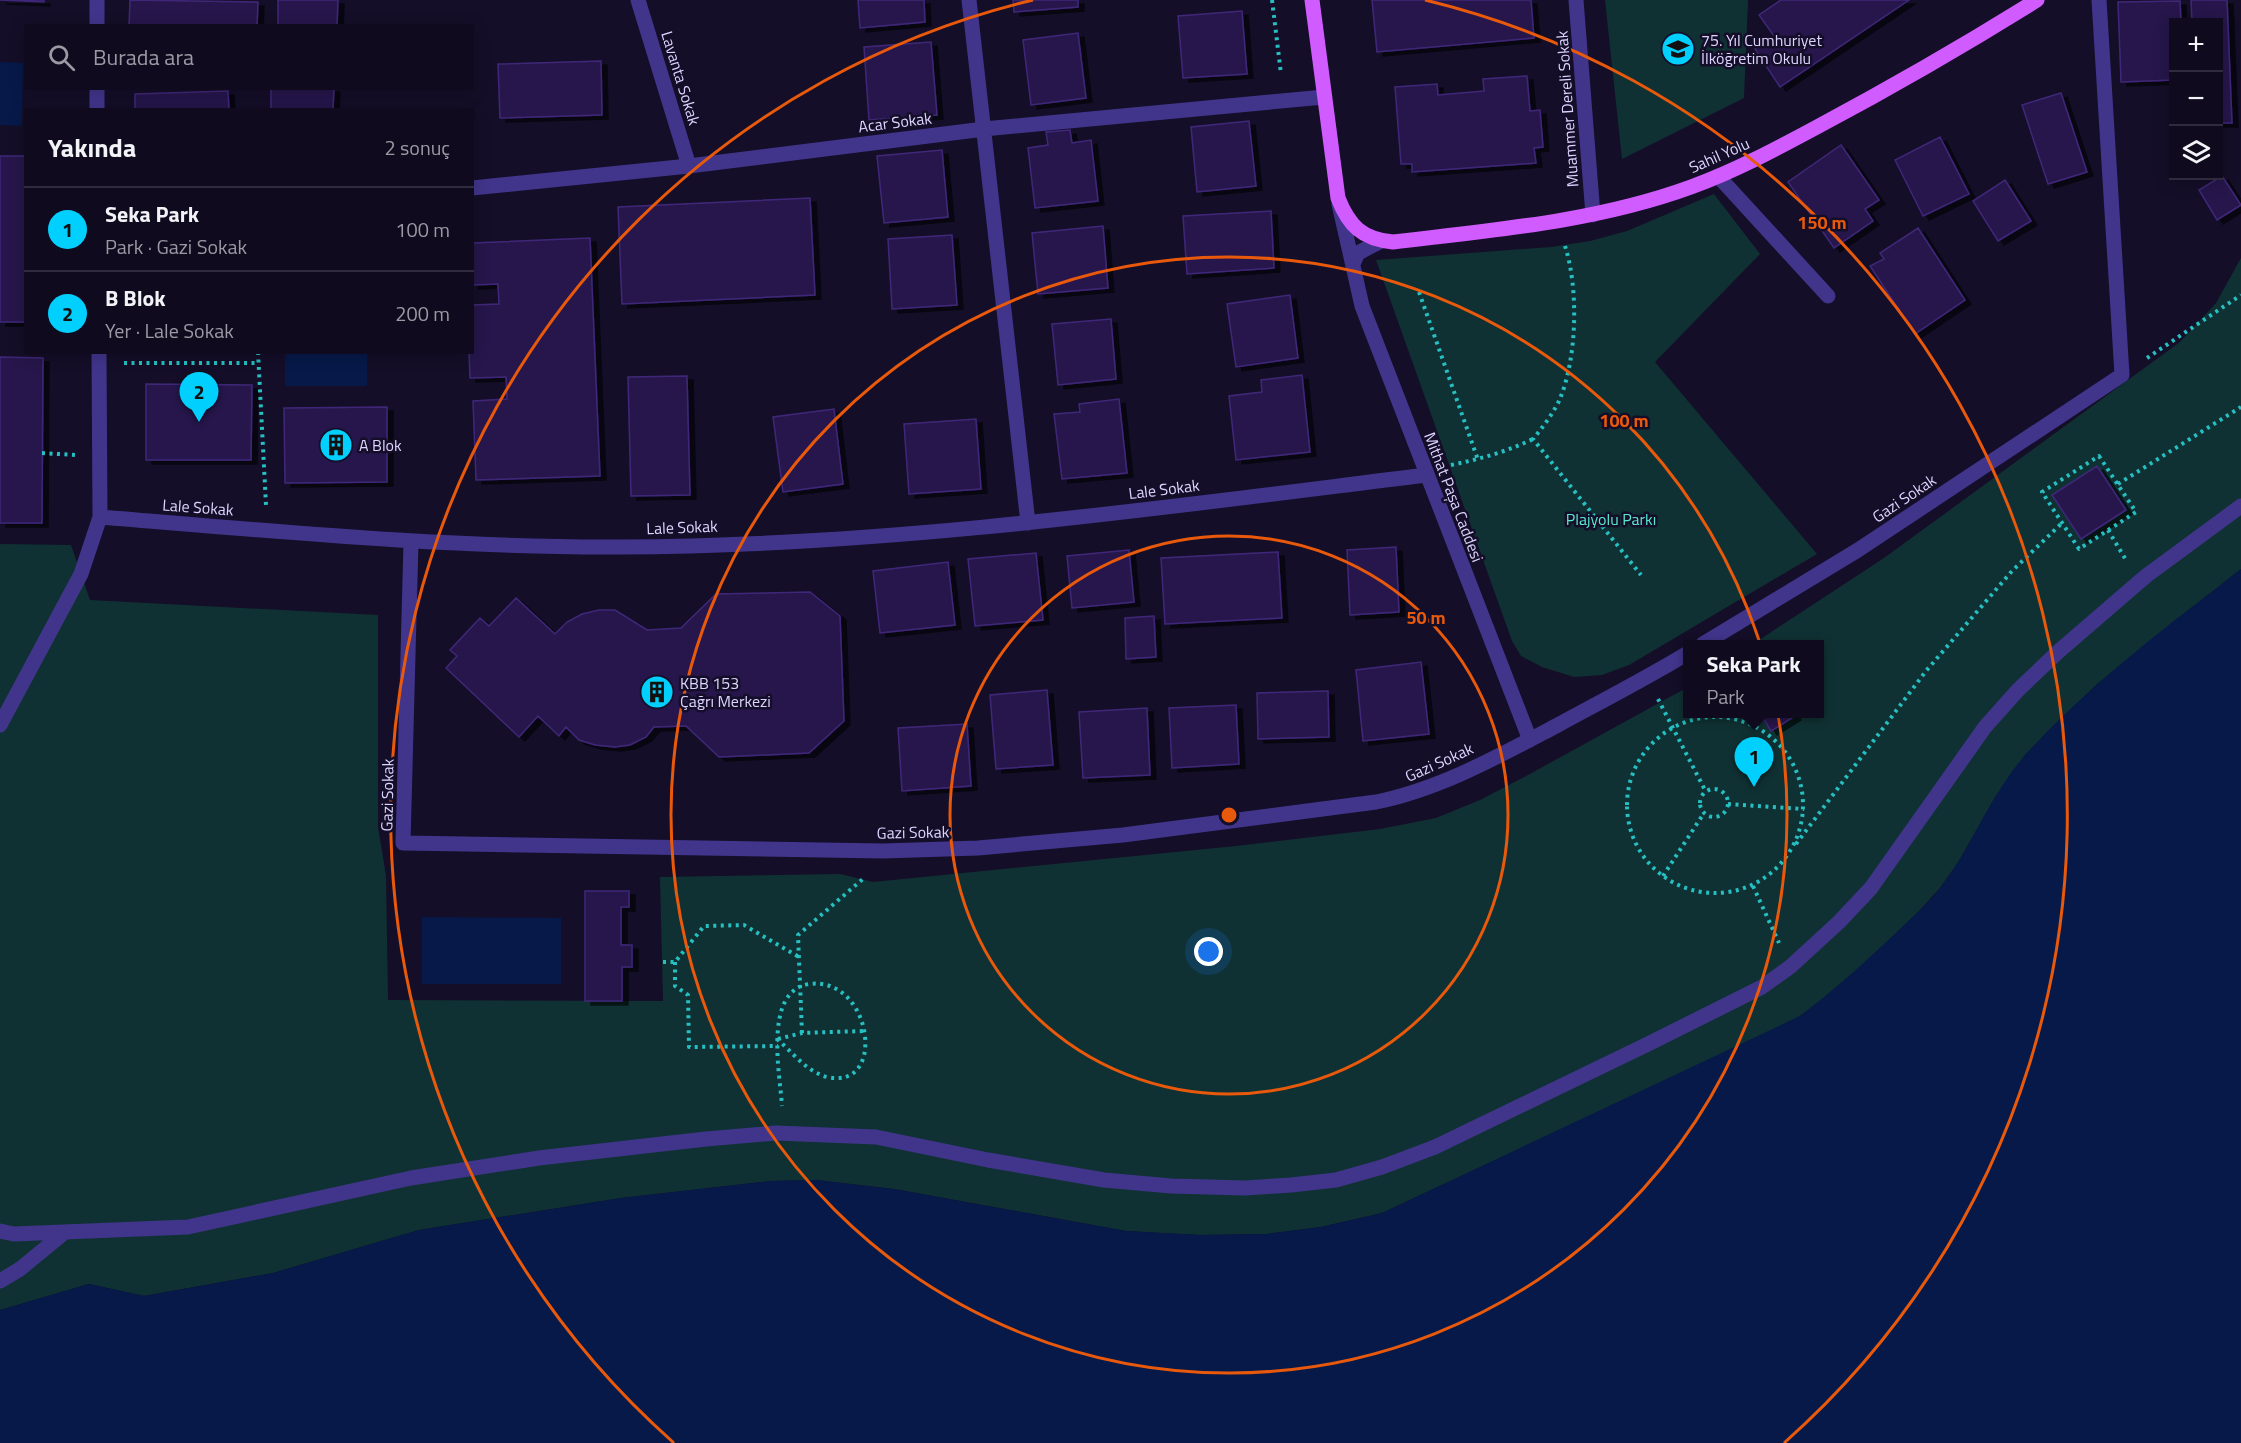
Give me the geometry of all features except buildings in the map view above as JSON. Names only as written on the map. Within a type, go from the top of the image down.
[{"type":"main road","name":"Mithat Paşa Caddesi","points":[[1312,0],[1338,198],[1345,216],[1356,228],[1381,241]]},
{"type":"main road","name":"Sahil Yolu","points":[[1381,241],[1393,242],[1557,223],[1691,187],[1768,153],[1955,51],[2037,0]]},
{"type":"street","points":[[97,0],[97,24]]},
{"type":"street","name":"Lavanta Sokak","points":[[638,0],[689,166]]},
{"type":"street","points":[[969,0],[1028,524]]},
{"type":"street","name":"Muammer Dereli Sokak","points":[[1576,0],[1593,215]]},
{"type":"street","points":[[2099,0],[2122,375]]},
{"type":"street","points":[[97,90],[98,108]]},
{"type":"street","name":"Acar Sokak","points":[[474,188],[689,166],[984,129],[1323,97]]},
{"type":"street","points":[[1718,176],[1828,296]]},
{"type":"street","name":"Mithat Paşa Caddesi","points":[[1338,198],[1362,306],[1530,740]]},
{"type":"street","points":[[1353,264],[1358,253],[1381,241]]},
{"type":"street","points":[[0,725],[81,574],[100,517],[99,357]]},
{"type":"street","name":"Gazi Sokak","points":[[1711,640],[1858,550],[2122,375]]},
{"type":"street","name":"Lale Sokak","points":[[100,517],[411,542],[622,547],[866,538],[1028,524],[1425,472]]},
{"type":"street","points":[[0,1231],[14,1234],[188,1227],[400,1180],[469,1169],[649,1145],[784,1134],[876,1137],[1104,1180],[1171,1186],[1245,1188],[1336,1180],[1382,1167],[1435,1147],[1648,1044],[1762,987],[1790,968],[1871,888],[1985,728],[2018,690],[2059,651],[2146,576],[2241,506]]},
{"type":"street","name":"Gazi Sokak","points":[[411,542],[404,843],[895,850],[978,848],[1123,835],[1376,802],[1432,787],[1530,740],[1683,656]]},
{"type":"street","points":[[0,1281],[20,1269],[65,1232]]},
{"type":"path","points":[[1272,0],[1285,101]]},
{"type":"path","points":[[1425,472],[1478,460],[1533,439],[1548,420],[1560,399],[1572,346],[1574,294],[1571,263],[1557,223]]},
{"type":"path","points":[[1419,292],[1478,460]]},
{"type":"path","points":[[2122,375],[2241,295]]},
{"type":"path","points":[[258,354],[266,507]]},
{"type":"path","points":[[99,357],[119,363],[259,363]]},
{"type":"path","points":[[2118,484],[2241,407]]},
{"type":"path","points":[[1533,439],[1641,575]]},
{"type":"path","points":[[2099,456],[2118,484],[2136,512],[2079,549],[2042,492],[2099,456]]},
{"type":"path","points":[[1702,718],[1692,719],[1665,732],[1643,753],[1630,780],[1626,809],[1632,838],[1647,863],[1669,882],[1696,892],[1725,894],[1753,886],[1777,870],[1926,671],[2012,571],[2062,524]]},
{"type":"path","points":[[1647,677],[1706,792]]},
{"type":"path","points":[[1729,718],[1751,724],[1776,740],[1794,764],[1804,791],[1804,820],[1794,847]]},
{"type":"path","points":[[1714,789],[1722,792],[1728,804],[1722,815],[1712,817],[1701,809],[1700,800],[1706,792],[1714,789]]},
{"type":"path","points":[[1728,804],[1804,809]]},
{"type":"path","points":[[1663,876],[1704,813]]},
{"type":"path","points":[[802,1033],[798,935],[895,850]]},
{"type":"path","points":[[1753,886],[1790,968]]},
{"type":"path","points":[[778,1046],[689,1047],[688,995],[675,986],[675,962],[704,926],[744,925],[799,957]]},
{"type":"path","points":[[663,962],[675,962]]},
{"type":"path","points":[[777,1039],[821,1076],[848,1077],[856,1073],[862,1063],[865,1051],[864,1031],[859,1012],[850,998],[837,989],[817,984],[801,987],[791,992],[778,1020],[777,1039],[784,1134]]},
{"type":"path","points":[[777,1039],[802,1033],[864,1031]]},
{"type":"green space","name":"75. Yıl Cumhuriyet İlköğretim Okulu","points":[[1605,0],[1748,0],[1744,98],[1622,159]]},
{"type":"green space","name":"Plajyolu Parkı","points":[[1714,194],[1760,254],[1655,362],[1817,554],[1629,665],[1602,675],[1574,677],[1542,667],[1521,656],[1512,641],[1376,260],[1551,247],[1590,241],[1627,231]]},
{"type":"green space","points":[[2241,258],[2241,569],[2096,685],[2025,755],[1994,799],[1959,861],[1940,888],[1845,982],[1800,1016],[1382,1213],[1321,1227],[1267,1234],[1200,1235],[1126,1231],[894,1189],[816,1180],[771,1181],[621,1198],[419,1230],[273,1273],[144,1296],[89,1284],[0,1310],[0,544],[71,545],[90,600],[378,615],[378,827],[386,876],[388,1000],[663,1001],[660,877],[840,874],[873,882],[1236,846],[1380,829],[1436,818],[1480,800],[1683,690],[1683,718],[1824,718],[1824,640],[1759,640],[1884,558],[2180,342],[2216,303]]},
{"type":"water","points":[[0,62],[23,63],[22,126],[0,125]]},
{"type":"water","points":[[285,354],[367,354],[367,386],[285,386]]},
{"type":"water","points":[[2241,569],[2241,1443],[0,1443],[0,1310],[89,1284],[144,1296],[273,1273],[419,1230],[621,1198],[771,1181],[816,1180],[894,1189],[1126,1231],[1200,1235],[1267,1234],[1321,1227],[1382,1213],[1800,1016],[1861,965],[1936,893],[1963,854],[1992,802],[2014,769],[2051,727],[2130,656]]},
{"type":"water","points":[[422,917],[561,918],[561,984],[422,984]]},
{"type":"place","name":"75. Yıl Cumhuriyet İlköğretim Okulu","points":[[1678,49]]},
{"type":"place","name":"B Blok","points":[[199,422]]},
{"type":"place","name":"A Blok","points":[[336,445]]},
{"type":"place","name":"KBB 153 Çağrı Merkezi","points":[[657,692]]},
{"type":"place","name":"Seka Park","points":[[1754,787]]}]
